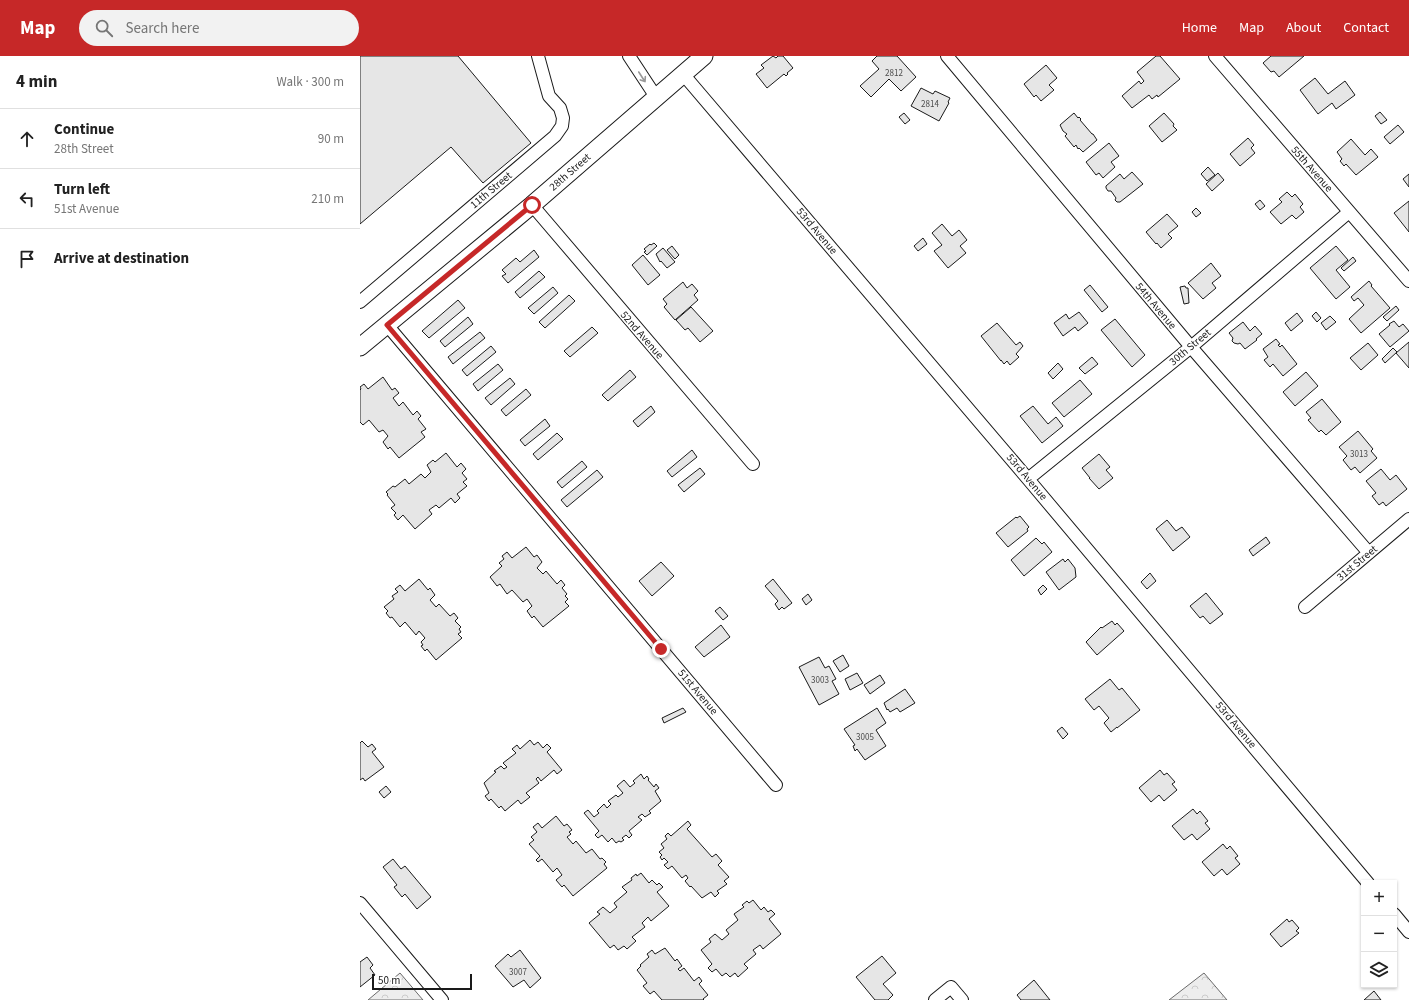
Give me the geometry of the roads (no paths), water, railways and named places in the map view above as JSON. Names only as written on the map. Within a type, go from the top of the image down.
[{"type":"main road","name":"28th Street","points":[[360,347],[532,205],[704,56]]},
{"type":"street","name":"11th Street","points":[[360,302],[555,136],[562,126],[563,118],[560,108],[549,96],[538,56]]},
{"type":"street","points":[[629,56],[656,97]]},
{"type":"street","name":"54th Avenue","points":[[947,56],[1191,347],[1369,553]]},
{"type":"street","name":"55th Avenue","points":[[1215,56],[1409,281]]},
{"type":"street","name":"53rd Avenue","points":[[683,74],[1028,479],[1365,880]]},
{"type":"street","name":"52nd Avenue","points":[[532,205],[753,464]]},
{"type":"street","name":"30th Street","points":[[1028,479],[1191,347],[1349,212]]},
{"type":"street","name":"51st Avenue","points":[[387,325],[776,785]]},
{"type":"street","name":"31st Street","points":[[1305,607],[1409,519]]},
{"type":"street","points":[[360,903],[442,1000]]},
{"type":"street","points":[[1396,916],[1409,932]]},
{"type":"street","points":[[936,1000],[951,987],[962,1000]]}]
